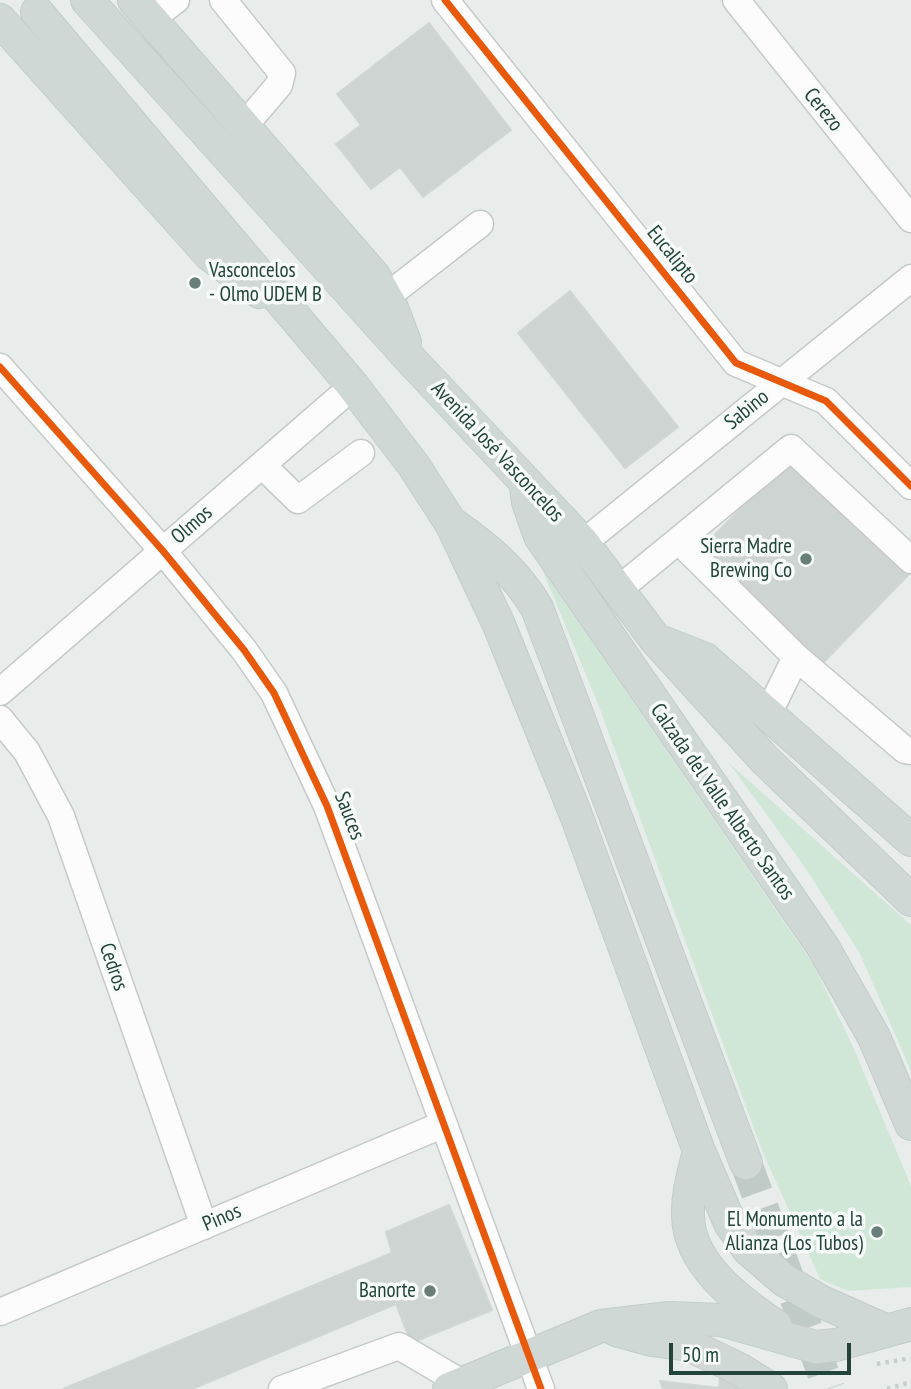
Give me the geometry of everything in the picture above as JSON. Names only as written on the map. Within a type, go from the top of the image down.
[{"type":"main road","name":"Avenida José Vasconcelos","points":[[87,0],[526,486],[583,543],[656,640],[795,792],[911,900]]},
{"type":"main road","points":[[142,10],[374,276],[386,298],[411,360]]},
{"type":"main road","points":[[37,12],[353,386],[414,466],[452,524],[499,625],[576,815],[699,1152],[730,1223],[748,1249],[767,1268],[820,1301],[898,1327]]},
{"type":"main road","points":[[0,20],[210,255],[242,281],[283,304]]},
{"type":"main road","name":"Calzada del Valle Alberto Santos","points":[[526,486],[528,502],[540,536],[823,947],[852,994],[911,1124]]},
{"type":"main road","points":[[452,524],[496,555],[525,587],[537,608],[746,1163]]},
{"type":"main road","points":[[656,640],[705,659],[911,840]]},
{"type":"main road","points":[[699,1152],[688,1203],[688,1219],[701,1254],[713,1273],[741,1302],[800,1343]]},
{"type":"main road","points":[[456,1386],[601,1326],[669,1318],[721,1320],[816,1347],[836,1345],[898,1327]]},
{"type":"main road","points":[[601,1326],[652,1340],[689,1345],[729,1363],[771,1389]]},
{"type":"street","points":[[142,10],[176,0]]},
{"type":"street","points":[[223,0],[282,73],[279,85],[244,125]]},
{"type":"street","name":"Eucalipto","points":[[444,0],[736,363],[745,369],[784,381],[825,401],[911,486]]},
{"type":"street","name":"Cerezo","points":[[736,0],[911,219]]},
{"type":"street","points":[[386,298],[480,224]]},
{"type":"street","name":"Sabino","points":[[583,543],[911,278]]},
{"type":"street","name":"Sauces","points":[[0,367],[163,551],[244,650],[274,693],[298,738],[327,806],[541,1389]]},
{"type":"street","name":"Olmos","points":[[0,692],[353,386]]},
{"type":"street","points":[[619,589],[791,448],[911,560]]},
{"type":"street","points":[[262,465],[298,500],[361,453]]},
{"type":"street","points":[[679,541],[796,657],[905,750],[911,751]]},
{"type":"street","points":[[767,716],[796,657]]},
{"type":"street","name":"Cedros","points":[[0,719],[27,752],[61,816],[204,1226]]},
{"type":"street","name":"Pinos","points":[[0,1312],[444,1124]]},
{"type":"street","points":[[282,1389],[398,1346],[456,1386]]},
{"type":"path","points":[[887,1389],[911,1382]]},
{"type":"green space","points":[[542,569],[815,967],[854,1049],[911,1186],[911,1287],[848,1291],[820,1279],[763,1153],[598,704]]},
{"type":"green space","points":[[729,763],[911,925],[911,1071],[859,952],[804,866]]},
{"type":"building","points":[[429,23],[511,130],[423,197],[400,167],[371,189],[336,144],[361,125],[337,94]]},
{"type":"building","points":[[570,291],[678,427],[625,468],[518,333]]},
{"type":"building","name":"Sierra Madre Brewing Co","points":[[794,454],[911,572],[820,666],[701,549]]},
{"type":"building","points":[[449,1205],[492,1310],[411,1343],[396,1304],[192,1389],[63,1389],[392,1253],[386,1232]]},
{"type":"building","points":[[720,1377],[738,1389],[663,1389],[660,1381],[719,1388]]},
{"type":"tunnel","points":[[746,1163],[829,1389]]},
{"type":"cycle path","points":[[445,0],[736,363],[826,401],[911,486]]},
{"type":"cycle path","points":[[0,367],[163,551],[244,650],[274,693],[327,806],[541,1389]]},
{"type":"place","name":"Vasconcelos - Olmo UDEM B","points":[[195,283]]},
{"type":"place","name":"Sierra Madre Brewing Co","points":[[806,559]]},
{"type":"place","name":"El Monumento a la Alianza (Los Tubos)","points":[[877,1232]]},
{"type":"place","name":"Banorte","points":[[430,1291]]}]
